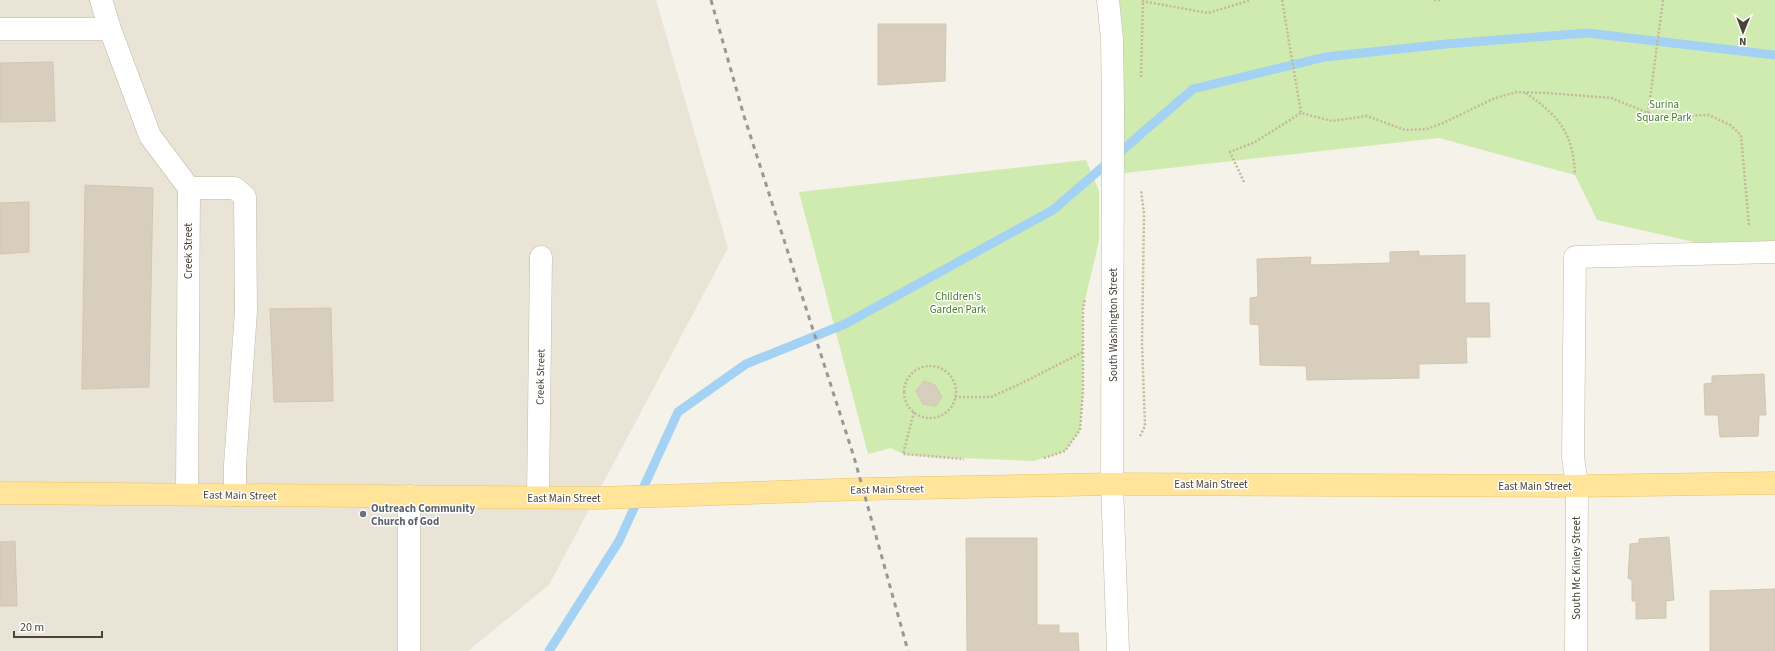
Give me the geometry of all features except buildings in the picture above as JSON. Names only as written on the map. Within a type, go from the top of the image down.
[{"type":"main road","name":"East Main Street","points":[[0,493],[538,498],[1112,484],[1577,486],[1775,483]]},
{"type":"street","points":[[101,0],[110,29],[150,136],[189,188],[235,188],[246,197],[246,311],[235,495]]},
{"type":"street","name":"South Washington Street","points":[[1108,0],[1112,39],[1113,135],[1112,484],[1118,651]]},
{"type":"street","points":[[0,30],[110,29]]},
{"type":"street","name":"Creek Street","points":[[187,494],[189,188]]},
{"type":"street","points":[[1752,253],[1775,252]]},
{"type":"street","name":"South Mc Kinley Street","points":[[1576,651],[1577,486],[1573,457],[1575,257],[1752,253]]},
{"type":"street","name":"Creek Street","points":[[538,498],[541,257]]},
{"type":"street","points":[[409,496],[409,651]]},
{"type":"path","points":[[1141,82],[1143,1],[1208,13],[1250,0]]},
{"type":"path","points":[[1282,0],[1301,113]]},
{"type":"path","points":[[1434,0],[1440,0]]},
{"type":"path","points":[[1648,113],[1663,0]]},
{"type":"path","points":[[1244,182],[1230,152],[1255,142],[1301,113],[1332,121],[1367,116],[1405,130],[1427,129],[1495,98],[1518,92],[1611,98],[1656,116],[1709,115],[1730,125],[1741,135],[1752,253]]},
{"type":"path","points":[[1525,92],[1549,109],[1568,136],[1574,154],[1576,176]]},
{"type":"path","points":[[1040,459],[1065,451],[1080,430],[1083,308],[1086,294]]},
{"type":"path","points":[[955,397],[991,397],[1083,352]]},
{"type":"path","points":[[925,366],[938,367],[949,374],[953,380],[955,397],[952,405],[938,416],[921,416],[908,406],[905,398],[906,381],[917,369],[925,366]]},
{"type":"path","points":[[914,412],[903,454],[967,459]]},
{"type":"shaded area","points":[[0,0],[656,0],[728,248],[549,585],[468,651],[0,651]]},
{"type":"green space","name":"Surina Square Park","points":[[1100,0],[1775,0],[1775,248],[1716,247],[1597,220],[1575,175],[1439,138],[1125,173]]},
{"type":"green space","name":"Children's Garden Park","points":[[1086,160],[1099,191],[1099,241],[1083,308],[1083,391],[1080,430],[1065,451],[1034,461],[903,454],[891,448],[868,454],[799,192]]},
{"type":"waterway","points":[[549,651],[619,541],[678,412],[746,364],[845,324],[1053,210],[1193,89],[1325,57],[1446,44],[1587,33],[1775,55]]},
{"type":"railway","points":[[711,0],[744,116],[854,457],[908,651]]},
{"type":"place","name":"Outreach Community Church of God","points":[[363,514]]}]
